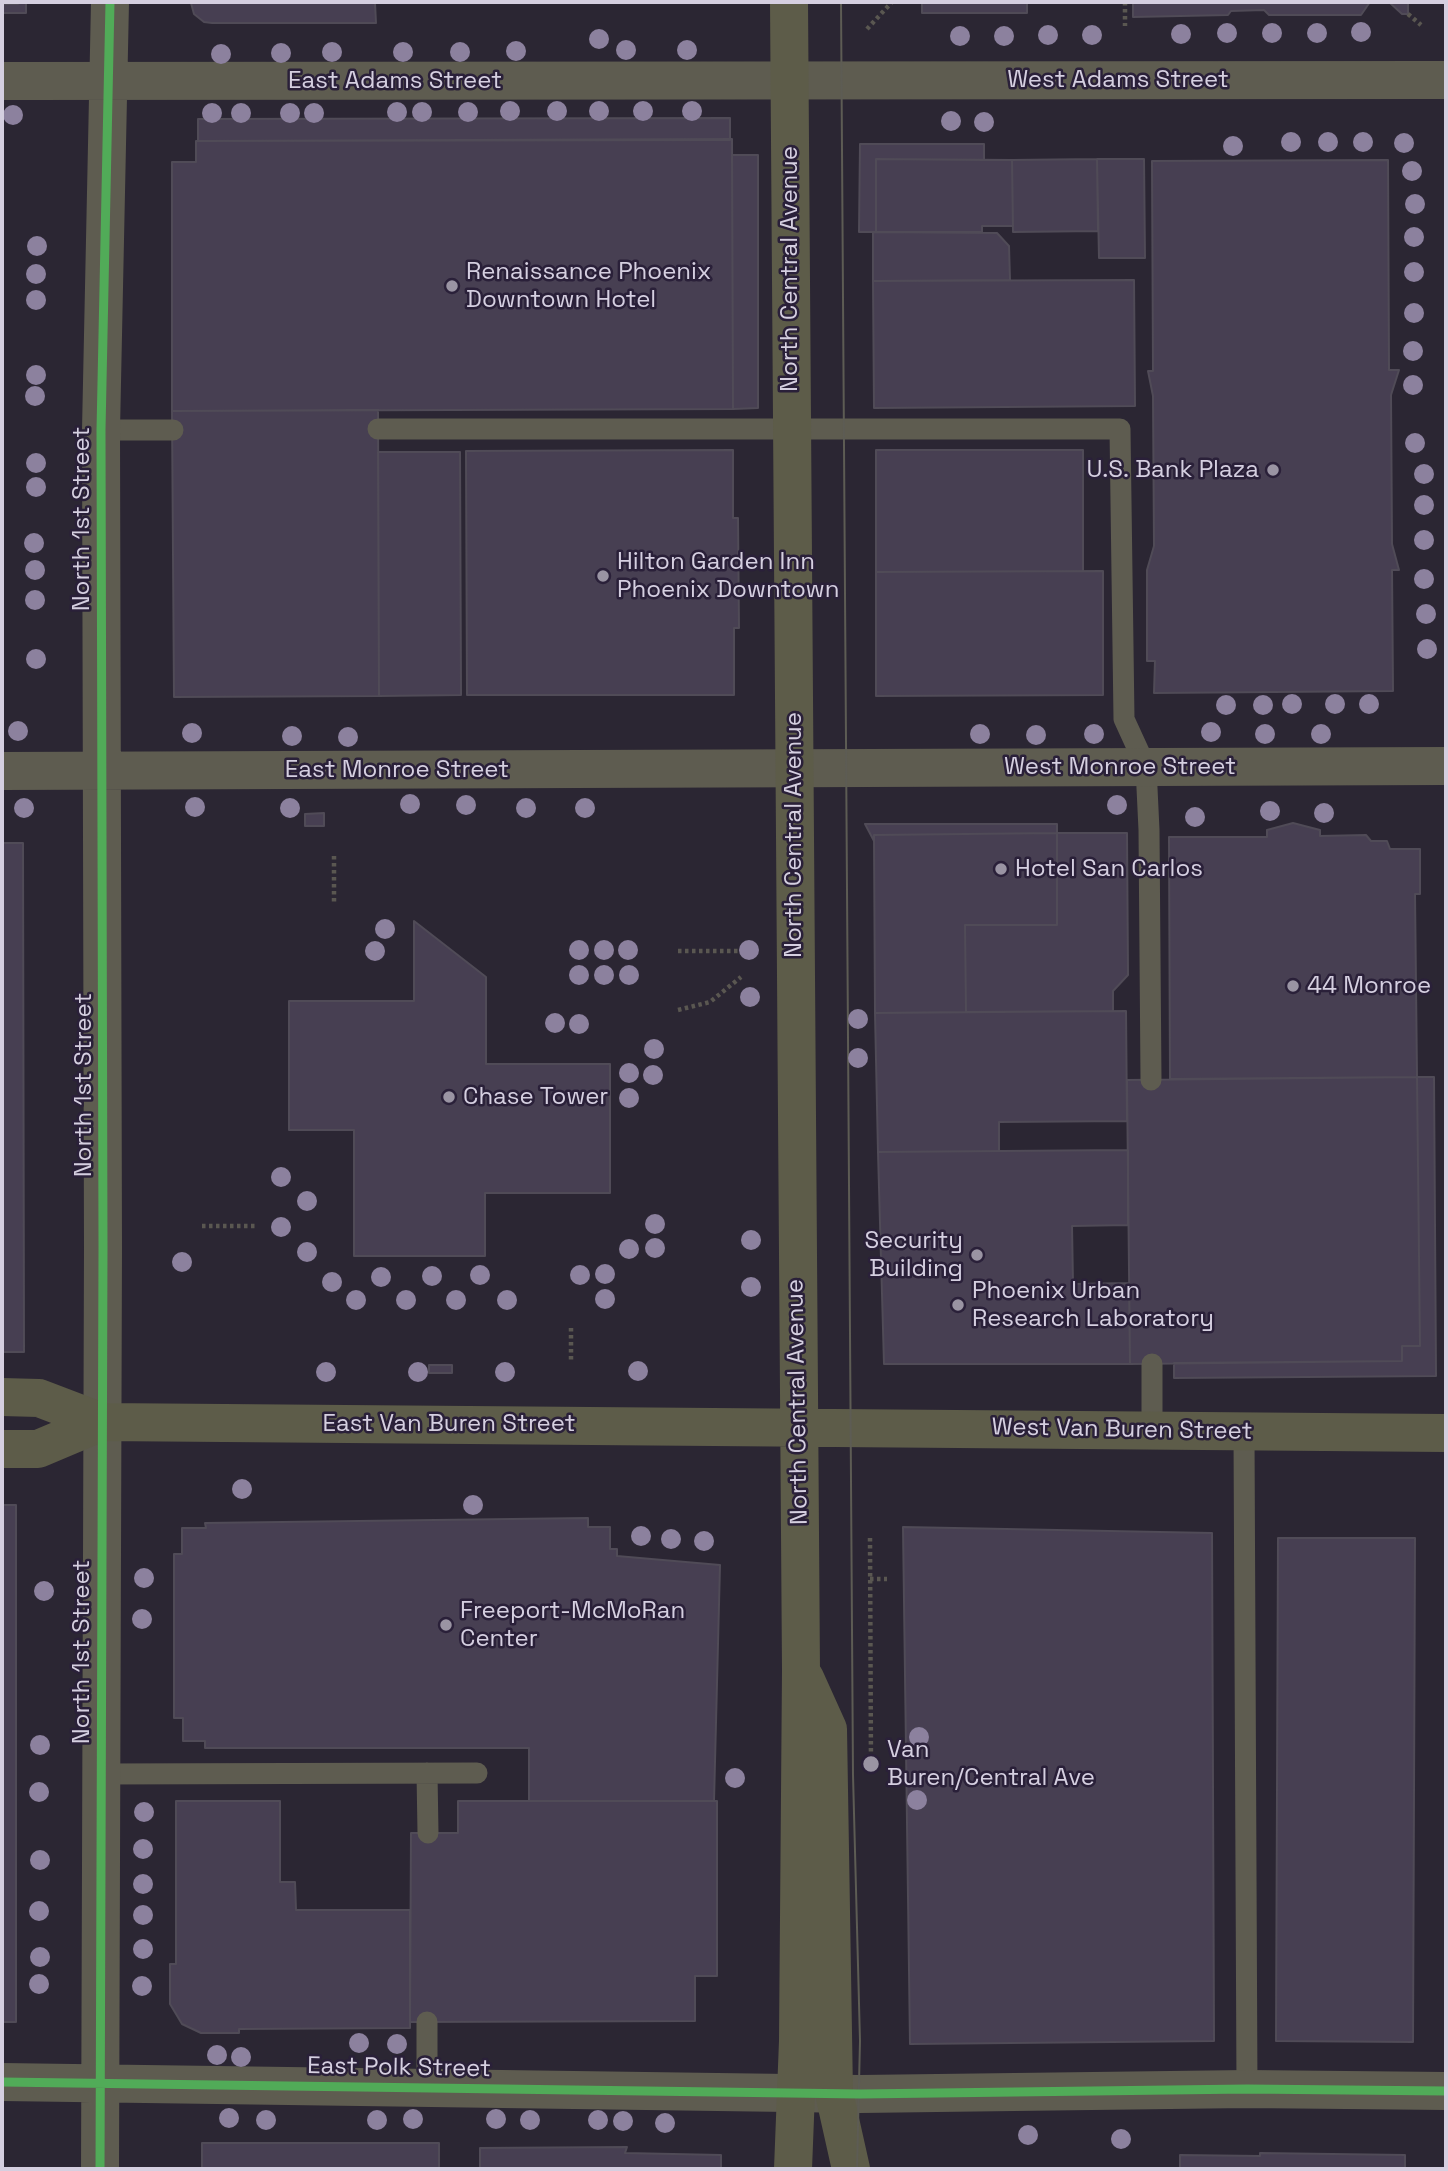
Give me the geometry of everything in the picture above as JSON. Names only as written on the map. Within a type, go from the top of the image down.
[{"type":"main road","name":"North Central Avenue","points":[[789,2],[797,1425],[801,1669],[793,2169]]},
{"type":"main road","name":"East Van Buren Street","points":[[2,1397],[39,1398],[102,1422],[797,1425]]},
{"type":"main road","name":"East Van Buren Street","points":[[2,1449],[38,1449],[102,1422]]},
{"type":"main road","name":"West Van Buren Street","points":[[797,1425],[1152,1429],[1244,1433],[1446,1433]]},
{"type":"main road","name":"North Central Avenue","points":[[801,1669],[828,1729],[834,2093],[851,2169]]},
{"type":"street","name":"North 1st Street","points":[[100,2169],[103,771],[101,430],[110,2]]},
{"type":"street","name":"West Adams Street","points":[[789,81],[1446,80]]},
{"type":"street","name":"East Adams Street","points":[[2,81],[789,81]]},
{"type":"street","name":"West Monroe Street","points":[[793,769],[1446,766]]},
{"type":"street","name":"East Monroe Street","points":[[2,771],[793,769]]},
{"type":"street","name":"East Polk Street","points":[[2,2082],[834,2093],[1247,2089],[1446,2091]]},
{"type":"lane","points":[[378,429],[1120,429],[1124,719],[1146,767],[1150,830],[1151,1080]]},
{"type":"lane","points":[[101,430],[173,430]]},
{"type":"lane","points":[[1152,1364],[1152,1429]]},
{"type":"lane","points":[[1244,1433],[1247,2089]]},
{"type":"lane","points":[[427,1773],[428,1833]]},
{"type":"lane","points":[[101,1774],[477,1773]]},
{"type":"lane","points":[[427,2022],[427,2088]]},
{"type":"path","points":[[867,29],[892,2]]},
{"type":"path","points":[[1125,2],[1125,26]]},
{"type":"path","points":[[1408,14],[1421,25]]},
{"type":"path","points":[[334,856],[334,905]]},
{"type":"path","points":[[678,951],[741,951]]},
{"type":"path","points":[[678,1010],[710,1002],[741,977]]},
{"type":"path","points":[[202,1226],[256,1226]]},
{"type":"path","points":[[571,1328],[571,1361]]},
{"type":"path","points":[[870,1579],[887,1579]]},
{"type":"building","points":[[26,2],[26,13],[2,13],[2,4]]},
{"type":"building","points":[[922,2],[1027,2],[1027,13],[922,13]]},
{"type":"building","points":[[1133,2],[1370,2],[1361,15],[1269,15],[1264,10],[1231,11],[1228,15],[1133,17]]},
{"type":"building","points":[[1389,2],[1408,2],[1408,14],[1402,14]]},
{"type":"building","points":[[191,3],[375,3],[376,23],[212,23],[204,22],[194,14]]},
{"type":"building","points":[[730,118],[730,140],[198,141],[198,119]]},
{"type":"building","name":"Renaissance Phoenix Downtown Hotel","points":[[732,139],[733,409],[172,411],[172,162],[196,162],[196,141]]},
{"type":"building","points":[[860,144],[984,144],[984,160],[876,159],[876,232],[859,232]]},
{"type":"building","points":[[732,155],[758,155],[758,408],[733,409]]},
{"type":"building","points":[[876,159],[1012,160],[1013,226],[982,226],[982,232],[876,232]]},
{"type":"building","points":[[1097,159],[1144,159],[1145,258],[1099,258]]},
{"type":"building","points":[[1097,159],[1098,231],[1013,232],[1012,160]]},
{"type":"building","name":"U.S. Bank Plaza","points":[[1388,160],[1389,370],[1399,370],[1391,395],[1392,544],[1399,570],[1392,570],[1393,691],[1154,693],[1155,661],[1147,661],[1147,570],[1154,546],[1153,396],[1148,371],[1153,371],[1152,161]]},
{"type":"building","points":[[873,232],[997,233],[1009,246],[1010,280],[873,281]]},
{"type":"building","points":[[1134,280],[1135,406],[874,408],[873,281]]},
{"type":"building","points":[[378,410],[379,696],[174,697],[172,411]]},
{"type":"building","name":"Hilton Garden Inn Phoenix Downtown","points":[[733,450],[733,518],[738,518],[739,628],[734,628],[734,695],[467,695],[466,451]]},
{"type":"building","points":[[876,450],[1083,450],[1083,571],[876,572]]},
{"type":"building","points":[[378,452],[460,452],[461,695],[379,696]]},
{"type":"building","points":[[1103,571],[1103,695],[876,696],[876,572]]},
{"type":"building","points":[[324,813],[324,826],[305,826],[305,814]]},
{"type":"building","name":"44 Monroe","points":[[1293,823],[1320,830],[1320,836],[1366,835],[1371,841],[1387,841],[1390,849],[1420,849],[1420,894],[1415,894],[1417,1077],[1170,1079],[1169,837],[1267,837],[1267,830]]},
{"type":"building","points":[[865,824],[1057,824],[1057,833],[874,835],[874,841]]},
{"type":"building","points":[[1057,833],[1057,925],[965,925],[966,1012],[875,1013],[874,835]]},
{"type":"building","points":[[1057,833],[1127,833],[1128,975],[1113,991],[1113,1011],[966,1012],[965,925],[1057,925]]},
{"type":"building","points":[[2,843],[23,843],[24,1352],[2,1352]]},
{"type":"building","name":"Chase Tower","points":[[414,921],[486,977],[486,1064],[610,1064],[610,1193],[485,1193],[485,1256],[354,1256],[354,1130],[289,1130],[289,1001],[414,1001]]},
{"type":"building","points":[[1126,1011],[1127,1121],[999,1122],[999,1151],[878,1152],[875,1013]]},
{"type":"building","points":[[1417,1077],[1420,1346],[1402,1346],[1402,1361],[1130,1364],[1127,1080]]},
{"type":"building","points":[[1417,1077],[1434,1077],[1436,1376],[1174,1378],[1174,1363],[1402,1361],[1402,1346],[1420,1346]]},
{"type":"building","name":"Security Building","points":[[1128,1150],[1128,1225],[1072,1226],[1073,1284],[1129,1283],[1130,1364],[884,1364],[878,1152]]},
{"type":"building","points":[[429,1365],[452,1365],[452,1373],[429,1373]]},
{"type":"building","points":[[2,1505],[16,1505],[16,2022],[2,2022]]},
{"type":"building","name":"Freeport-McMoRan Center","points":[[588,1518],[588,1527],[610,1527],[610,1549],[617,1549],[617,1556],[720,1565],[714,1801],[529,1801],[529,1748],[205,1748],[205,1741],[183,1741],[183,1718],[174,1718],[174,1554],[182,1554],[182,1528],[206,1528],[205,1523]]},
{"type":"building","points":[[903,1527],[1212,1533],[1214,2041],[910,2044]]},
{"type":"building","points":[[1278,1538],[1415,1538],[1413,2042],[1276,2041]]},
{"type":"building","points":[[176,1801],[280,1801],[280,1882],[295,1882],[296,1910],[410,1910],[410,2028],[239,2029],[239,2033],[201,2033],[182,2024],[170,2004],[170,1964],[176,1964]]},
{"type":"building","points":[[458,1801],[717,1801],[717,1976],[695,1976],[695,2021],[410,2022],[411,1833],[458,1833]]},
{"type":"building","points":[[202,2143],[439,2143],[439,2169],[202,2169]]},
{"type":"building","points":[[627,2147],[625,2153],[721,2155],[721,2169],[480,2169],[480,2148]]},
{"type":"building","points":[[1260,2153],[1405,2155],[1405,2169],[1180,2169],[1180,2155],[1260,2156]]},
{"type":"tram line","points":[[841,2],[853,1775],[860,2041],[857,2169]]},
{"type":"cycle path","points":[[100,2169],[103,1248],[101,430],[110,2]]},
{"type":"cycle path","points":[[2,2082],[860,2094],[1247,2089],[1446,2091]]},
{"type":"place","name":"Renaissance Phoenix Downtown Hotel","points":[[452,286]]},
{"type":"place","name":"U.S. Bank Plaza","points":[[1273,470]]},
{"type":"place","name":"Hilton Garden Inn Phoenix Downtown","points":[[603,576]]},
{"type":"place","name":"Hotel San Carlos","points":[[1001,869]]},
{"type":"place","name":"44 Monroe","points":[[1293,986]]},
{"type":"place","name":"Chase Tower","points":[[449,1097]]},
{"type":"place","name":"Security Building","points":[[977,1255]]},
{"type":"place","name":"Phoenix Urban Research Laboratory","points":[[958,1305]]},
{"type":"place","name":"Freeport-McMoRan Center","points":[[446,1625]]},
{"type":"place","name":"Van Buren/Central Ave","points":[[871,1764]]}]
